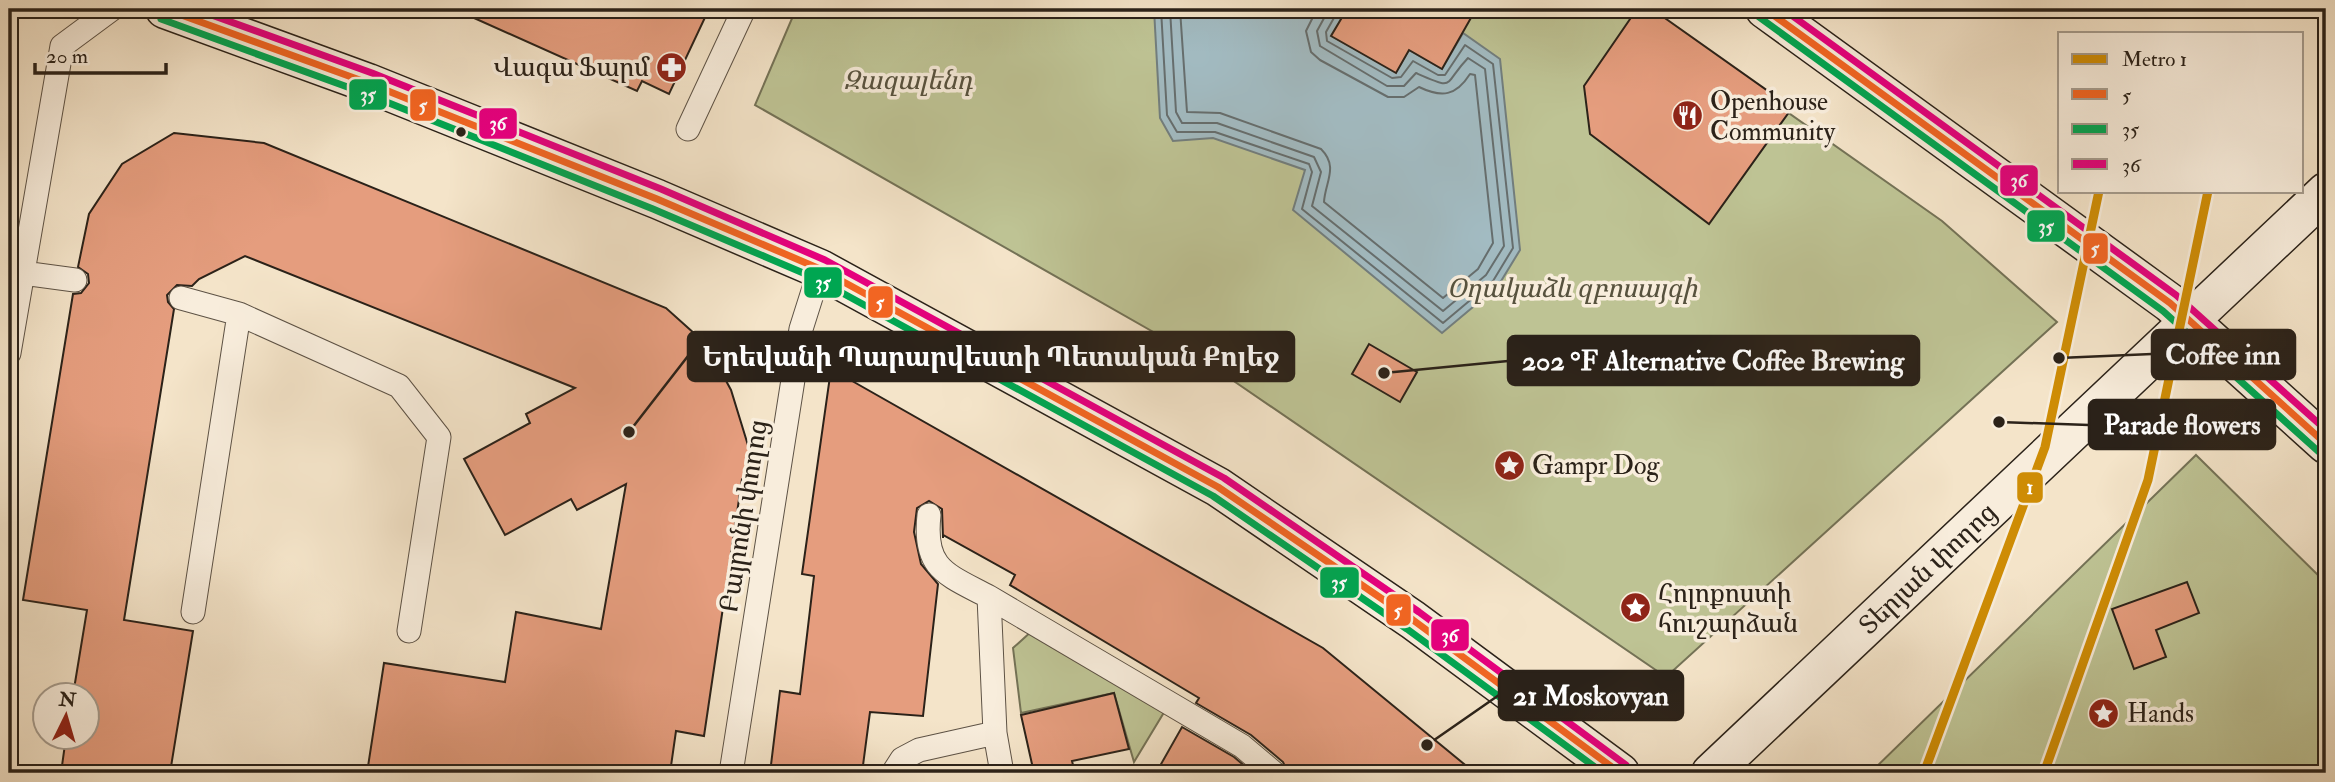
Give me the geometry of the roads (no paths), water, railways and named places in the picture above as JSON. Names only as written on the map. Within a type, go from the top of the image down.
[{"type":"main road","points":[[165,9],[406,98],[657,199],[820,270],[1218,487],[1413,620],[1620,773]]},
{"type":"main road","points":[[1765,9],[2189,320],[2326,444]]},
{"type":"main road","name":"Տերյան փողոց","points":[[1712,773],[2326,192]]},
{"type":"lane","points":[[9,353],[62,46],[112,9]]},
{"type":"lane","points":[[688,129],[744,9]]},
{"type":"lane","name":"Բայրոնի փողոց","points":[[731,773],[801,329],[820,270]]},
{"type":"lane","points":[[23,273],[75,280]]},
{"type":"lane","points":[[181,298],[239,314],[399,386],[439,437],[409,631]]},
{"type":"lane","points":[[193,612],[239,314]]},
{"type":"lane","points":[[929,515],[927,536],[930,556],[942,571],[1242,746],[1275,773]]},
{"type":"lane","points":[[989,597],[995,733],[1002,773]]},
{"type":"lane","points":[[893,773],[902,759],[919,750],[995,733]]},
{"type":"water","points":[[1154,9],[1347,9],[1332,36],[1396,72],[1409,50],[1442,69],[1463,33],[1500,59],[1520,250],[1498,286],[1442,333],[1293,210],[1305,170],[1213,138],[1173,141],[1160,118]]},
{"type":"metro line","name":"1","points":[[1924,773],[2045,447],[2099,192]]},
{"type":"metro line","name":"1","points":[[2044,773],[2148,480],[2208,192]]},
{"type":"place","name":"Վագա Ֆարմ","points":[[672,67]]},
{"type":"place","name":"Openhouse Community","points":[[1687,116]]},
{"type":"place","name":"Coffee inn","points":[[2059,358]]},
{"type":"place","name":"202 °F Alternative Coffee Brewing","points":[[1384,373]]},
{"type":"place","name":"Parade flowers","points":[[1999,422]]},
{"type":"place","name":"Երեվանի Պարարվեստի Պետական Քոլեջ","points":[[629,432]]},
{"type":"place","name":"Gampr Dog","points":[[1509,465]]},
{"type":"place","name":"Հոլոքոստի հուշարձան","points":[[1635,608]]},
{"type":"place","name":"Hands","points":[[2104,713]]},
{"type":"place","name":"21 Moskovyan","points":[[1427,745]]},
{"type":"park label","name":"Զազալենդ","points":[[908,80]]},
{"type":"park label","name":"Օղակաձև զբոսայգի","points":[[1572,288]]}]
